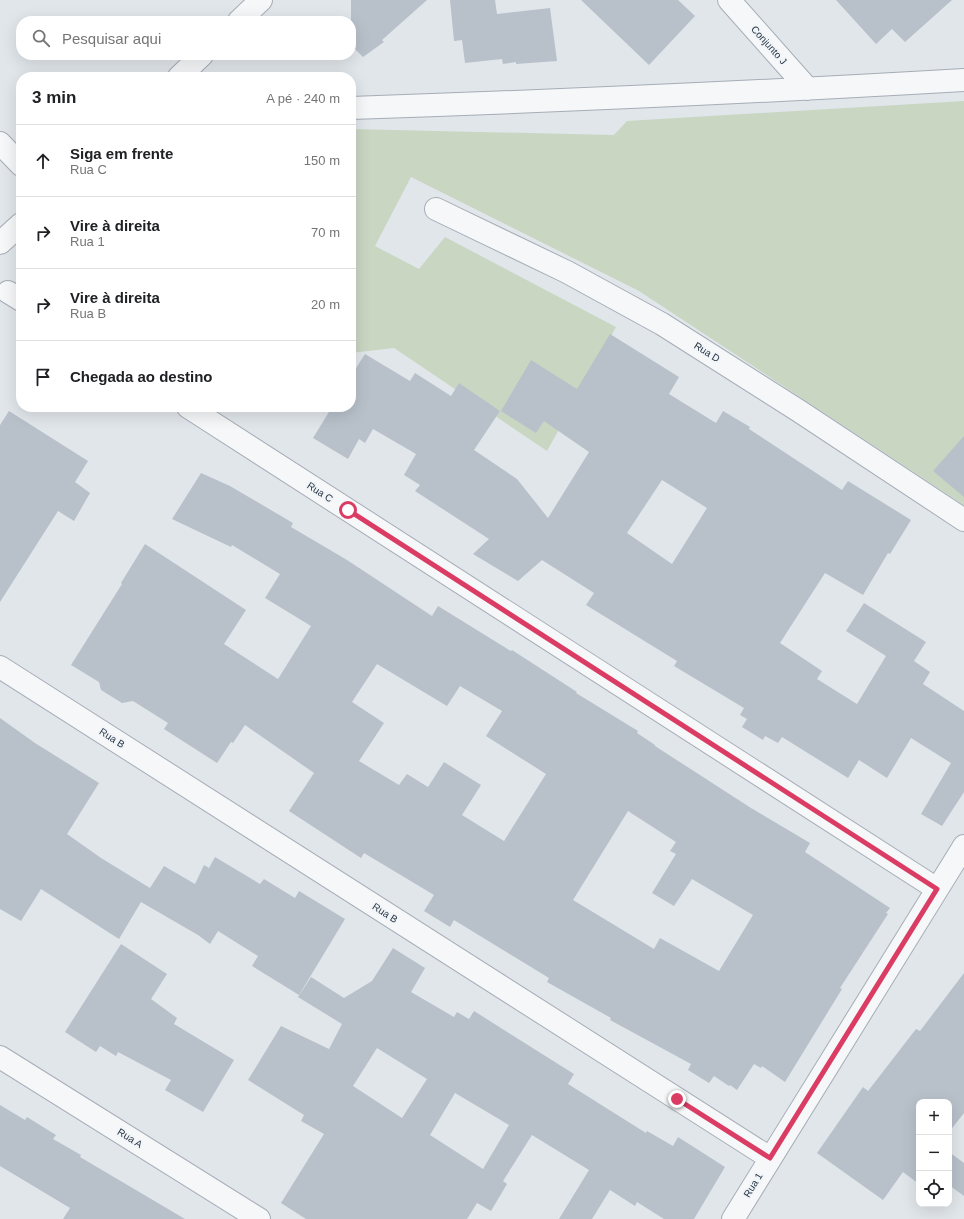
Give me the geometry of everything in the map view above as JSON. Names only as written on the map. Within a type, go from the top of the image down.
[{"type":"street","points":[[244,16],[261,0]]},
{"type":"street","name":"Conjunto J","points":[[729,0],[808,89]]},
{"type":"street","points":[[184,72],[197,60]]},
{"type":"street","points":[[356,108],[508,103],[964,80]]},
{"type":"street","points":[[0,143],[16,160]]},
{"type":"street","name":"Rua D","points":[[436,209],[567,272],[662,324],[964,520]]},
{"type":"street","points":[[0,243],[16,229]]},
{"type":"street","name":"Rua C","points":[[196,412],[937,889]]},
{"type":"street","name":"Rua B","points":[[0,667],[770,1158]]},
{"type":"street","name":"Rua 1","points":[[733,1219],[964,846]]},
{"type":"street","name":"Rua A","points":[[0,1057],[259,1219]]},
{"type":"green space","points":[[964,101],[964,505],[639,291],[411,177],[375,246],[419,269],[445,237],[616,327],[547,451],[394,348],[356,352],[356,129],[614,135],[627,121]]},
{"type":"building","points":[[351,0],[427,0],[382,40],[384,42],[363,57],[356,50],[356,16],[351,16]]},
{"type":"building","points":[[450,0],[495,0],[497,14],[550,8],[557,61],[516,64],[516,62],[503,64],[502,59],[465,63],[462,40],[454,41]]},
{"type":"building","points":[[581,0],[678,0],[695,16],[649,65]]},
{"type":"building","points":[[836,0],[952,0],[905,42],[892,29],[876,44]]},
{"type":"building","points":[[610,334],[679,377],[669,394],[716,423],[723,411],[750,427],[749,429],[842,490],[848,481],[911,520],[890,554],[888,553],[863,595],[825,573],[780,643],[822,671],[817,679],[857,704],[886,656],[846,631],[864,603],[926,642],[914,661],[930,672],[923,684],[964,711],[964,792],[942,826],[921,814],[951,763],[911,738],[887,778],[859,760],[848,778],[782,737],[778,743],[765,736],[763,740],[742,727],[747,719],[740,715],[744,708],[674,666],[677,661],[586,605],[594,593],[542,560],[518,581],[473,554],[489,539],[415,491],[420,485],[404,475],[416,454],[373,429],[365,443],[359,439],[348,459],[313,438],[329,412],[356,412],[356,368],[365,354],[410,381],[415,373],[451,396],[459,383],[500,411],[474,450],[517,479],[548,518],[589,452],[544,421],[536,433],[501,411],[531,360],[577,389]],"holes":[[[662,480],[707,508],[672,564],[627,533]]]},
{"type":"building","points":[[9,411],[88,461],[75,482],[90,493],[74,521],[58,511],[0,602],[0,425]]},
{"type":"building","points":[[964,436],[964,497],[933,471]]},
{"type":"building","points":[[201,473],[230,486],[293,523],[291,527],[347,560],[432,616],[438,606],[511,651],[512,650],[577,692],[576,693],[638,731],[637,733],[655,746],[751,808],[810,843],[805,852],[890,908],[886,913],[888,914],[840,988],[842,989],[785,1082],[762,1066],[761,1068],[754,1064],[737,1090],[714,1076],[709,1083],[688,1070],[691,1064],[610,1020],[611,1018],[547,982],[549,978],[454,920],[450,927],[424,911],[434,895],[364,853],[361,858],[289,811],[314,773],[245,725],[217,763],[164,729],[168,723],[133,701],[122,703],[101,690],[99,682],[71,665],[122,584],[121,583],[145,544],[246,610],[224,644],[278,679],[311,626],[265,598],[280,574],[232,545],[231,547],[172,519]],"holes":[[[377,664],[447,706],[460,686],[502,711],[486,736],[546,774],[504,841],[462,815],[481,785],[444,762],[428,787],[407,774],[399,785],[359,761],[384,723],[352,702]],[[628,811],[676,842],[670,851],[676,854],[652,893],[674,906],[692,879],[753,915],[719,971],[660,938],[654,949],[573,900]]]},
{"type":"building","points":[[0,718],[35,743],[99,783],[67,834],[101,858],[150,888],[164,866],[195,884],[204,865],[209,868],[215,857],[260,884],[264,879],[295,898],[299,891],[345,919],[299,995],[252,966],[258,956],[218,931],[210,944],[198,935],[141,902],[119,939],[41,889],[21,921],[0,909]]},
{"type":"building","points":[[121,944],[167,974],[151,999],[177,1018],[174,1024],[234,1060],[203,1112],[165,1090],[171,1080],[118,1052],[116,1056],[100,1046],[96,1052],[65,1032]]},
{"type":"building","points":[[393,948],[425,968],[411,992],[454,1017],[457,1012],[469,1019],[474,1011],[574,1074],[568,1084],[646,1133],[647,1131],[673,1146],[678,1137],[725,1167],[694,1219],[664,1219],[637,1202],[635,1206],[610,1190],[592,1219],[559,1219],[589,1170],[532,1135],[503,1181],[507,1184],[491,1211],[477,1203],[467,1219],[306,1219],[281,1203],[324,1134],[301,1121],[304,1115],[248,1080],[281,1026],[329,1049],[342,1024],[298,997],[311,977],[344,998],[372,981]],"holes":[[[377,1048],[427,1079],[402,1118],[353,1086]],[[455,1093],[509,1125],[483,1169],[430,1135]]]},
{"type":"building","points":[[964,973],[964,1113],[952,1128],[952,1099],[916,1099],[916,1182],[903,1172],[883,1200],[817,1153],[863,1087],[868,1091],[916,1029],[920,1031]]},
{"type":"building","points":[[0,1105],[25,1120],[27,1117],[56,1135],[53,1139],[81,1155],[80,1157],[185,1219],[63,1219],[70,1208],[0,1166]]},
{"type":"building","points":[[952,1154],[964,1163],[964,1196],[952,1187]]},
{"type":"route","points":[[348,510],[937,889],[770,1158],[677,1099]]}]
